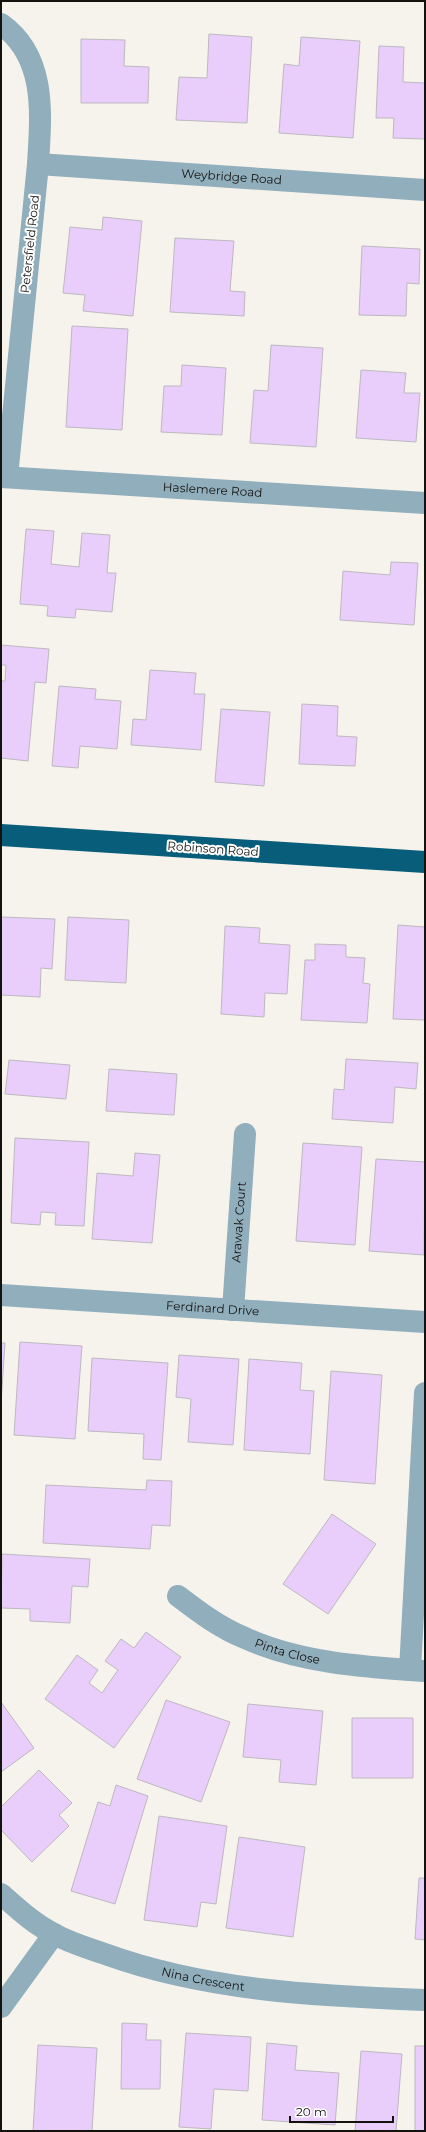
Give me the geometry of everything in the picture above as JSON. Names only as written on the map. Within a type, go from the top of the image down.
[{"type":"highway","name":"Robinson Road","points":[[1,835],[425,862]]},
{"type":"street","name":"Petersfield Road","points":[[1,24],[20,40],[31,59],[38,82],[40,115],[38,164],[4,477]]},
{"type":"street","name":"Weybridge Road","points":[[38,164],[425,190]]},
{"type":"street","name":"Haslemere Road","points":[[4,477],[425,503]]},
{"type":"street","name":"Arawak Court","points":[[233,1310],[245,1134]]},
{"type":"street","name":"Ferdinard Drive","points":[[1,1295],[425,1322]]},
{"type":"street","name":"Pinta Close","points":[[178,1596],[212,1621],[245,1639],[287,1652],[342,1664],[418,1670],[425,1393]]},
{"type":"street","name":"Nina Crescent","points":[[1,1894],[28,1917],[54,1934],[134,1965],[194,1979],[332,1997],[425,2000]]},
{"type":"street","points":[[1,2008],[54,1934]]},
{"type":"building","points":[[209,34],[252,37],[247,123],[176,120],[179,77],[207,78]]},
{"type":"building","points":[[301,37],[360,41],[353,138],[279,133],[284,64],[299,66]]},
{"type":"building","points":[[81,39],[125,40],[124,66],[149,67],[148,103],[81,103]]},
{"type":"building","points":[[379,46],[404,47],[403,82],[425,83],[425,139],[393,138],[394,118],[376,118]]},
{"type":"building","points":[[103,217],[142,221],[133,316],[83,311],[85,295],[63,293],[70,227],[102,230]]},
{"type":"building","points":[[175,238],[234,241],[230,291],[245,292],[244,316],[170,312]]},
{"type":"building","points":[[362,246],[420,249],[419,284],[407,283],[406,316],[359,315]]},
{"type":"building","points":[[72,326],[128,329],[122,430],[66,427]]},
{"type":"building","points":[[271,345],[323,348],[316,447],[250,443],[254,390],[268,391]]},
{"type":"building","points":[[182,365],[226,368],[222,435],[161,432],[164,386],[181,386]]},
{"type":"building","points":[[361,370],[406,373],[404,393],[420,393],[416,442],[356,438]]},
{"type":"building","points":[[26,529],[54,531],[51,564],[79,567],[82,533],[110,535],[107,573],[116,573],[112,612],[76,609],[75,618],[47,616],[48,606],[20,604]]},
{"type":"building","points":[[391,562],[418,563],[414,625],[340,620],[343,571],[390,575]]},
{"type":"building","points":[[1,645],[49,649],[46,683],[35,682],[28,761],[1,758],[1,681],[5,681],[6,665],[1,665]]},
{"type":"building","points":[[150,670],[196,673],[194,694],[205,694],[201,750],[131,745],[133,719],[146,720]]},
{"type":"building","points":[[59,686],[96,689],[95,699],[121,701],[117,749],[80,746],[78,768],[52,766]]},
{"type":"building","points":[[302,704],[338,706],[337,736],[357,737],[355,766],[299,764]]},
{"type":"building","points":[[221,709],[270,712],[264,786],[215,782]]},
{"type":"building","points":[[1,917],[55,919],[52,969],[41,968],[40,997],[1,995]]},
{"type":"building","points":[[68,917],[129,920],[126,983],[65,980]]},
{"type":"building","points":[[398,925],[425,927],[425,1020],[393,1019]]},
{"type":"building","points":[[225,926],[260,928],[259,943],[290,945],[287,994],[265,993],[264,1017],[221,1014]]},
{"type":"building","points":[[315,944],[346,945],[346,957],[365,958],[363,983],[370,984],[367,1023],[301,1020],[305,960],[315,960]]},
{"type":"building","points":[[346,1059],[418,1063],[416,1089],[395,1087],[393,1123],[332,1119],[334,1089],[344,1090]]},
{"type":"building","points":[[9,1060],[70,1065],[66,1099],[5,1094]]},
{"type":"building","points":[[109,1069],[177,1074],[174,1115],[106,1111]]},
{"type":"building","points":[[15,1138],[89,1142],[84,1226],[55,1225],[56,1213],[41,1212],[40,1225],[11,1223]]},
{"type":"building","points":[[303,1143],[362,1147],[355,1245],[296,1241]]},
{"type":"building","points":[[135,1153],[160,1155],[152,1243],[92,1239],[97,1173],[133,1176]]},
{"type":"building","points":[[376,1159],[425,1162],[424,1255],[369,1251]]},
{"type":"building","points":[[20,1342],[82,1346],[75,1439],[14,1435]]},
{"type":"building","points":[[1,1343],[5,1343],[1,1403]]},
{"type":"building","points":[[179,1355],[239,1359],[233,1445],[188,1442],[191,1399],[176,1397]]},
{"type":"building","points":[[92,1358],[168,1363],[161,1460],[143,1459],[144,1434],[88,1431]]},
{"type":"building","points":[[249,1359],[302,1363],[300,1390],[314,1391],[310,1454],[244,1450]]},
{"type":"building","points":[[331,1371],[382,1375],[375,1484],[324,1480]]},
{"type":"building","points":[[147,1480],[172,1481],[170,1526],[152,1525],[150,1549],[43,1543],[46,1485],[146,1490]]},
{"type":"building","points":[[332,1514],[376,1544],[328,1614],[283,1584]]},
{"type":"building","points":[[2,1554],[90,1559],[88,1587],[72,1586],[70,1623],[30,1621],[30,1609],[1,1608]]},
{"type":"building","points":[[146,1632],[181,1657],[114,1748],[45,1699],[77,1655],[98,1670],[89,1683],[102,1693],[118,1670],[105,1661],[121,1639],[134,1648]]},
{"type":"building","points":[[166,1700],[230,1722],[201,1802],[137,1779]]},
{"type":"building","points":[[1,1702],[34,1748],[1,1772]]},
{"type":"building","points":[[248,1704],[323,1711],[316,1785],[279,1782],[281,1760],[243,1757]]},
{"type":"building","points":[[352,1718],[413,1718],[413,1778],[352,1778]]},
{"type":"building","points":[[39,1770],[72,1803],[59,1815],[69,1826],[32,1862],[1,1830],[1,1807]]},
{"type":"building","points":[[116,1785],[148,1796],[115,1904],[71,1891],[98,1802],[110,1806]]},
{"type":"building","points":[[159,1816],[227,1826],[216,1904],[201,1902],[197,1927],[144,1920]]},
{"type":"building","points":[[239,1837],[305,1847],[293,1937],[226,1928]]},
{"type":"building","points":[[419,1878],[425,1878],[425,1940],[415,1939]]},
{"type":"building","points":[[122,2023],[147,2024],[146,2040],[161,2040],[160,2089],[121,2089]]},
{"type":"building","points":[[186,2033],[251,2037],[248,2091],[214,2089],[211,2129],[179,2127]]},
{"type":"building","points":[[267,2043],[297,2046],[295,2070],[339,2073],[335,2125],[262,2120]]},
{"type":"building","points":[[38,2045],[97,2048],[92,2131],[33,2131]]},
{"type":"building","points":[[415,2046],[425,2046],[425,2131],[415,2131]]},
{"type":"building","points":[[361,2051],[402,2054],[396,2131],[355,2131]]}]
